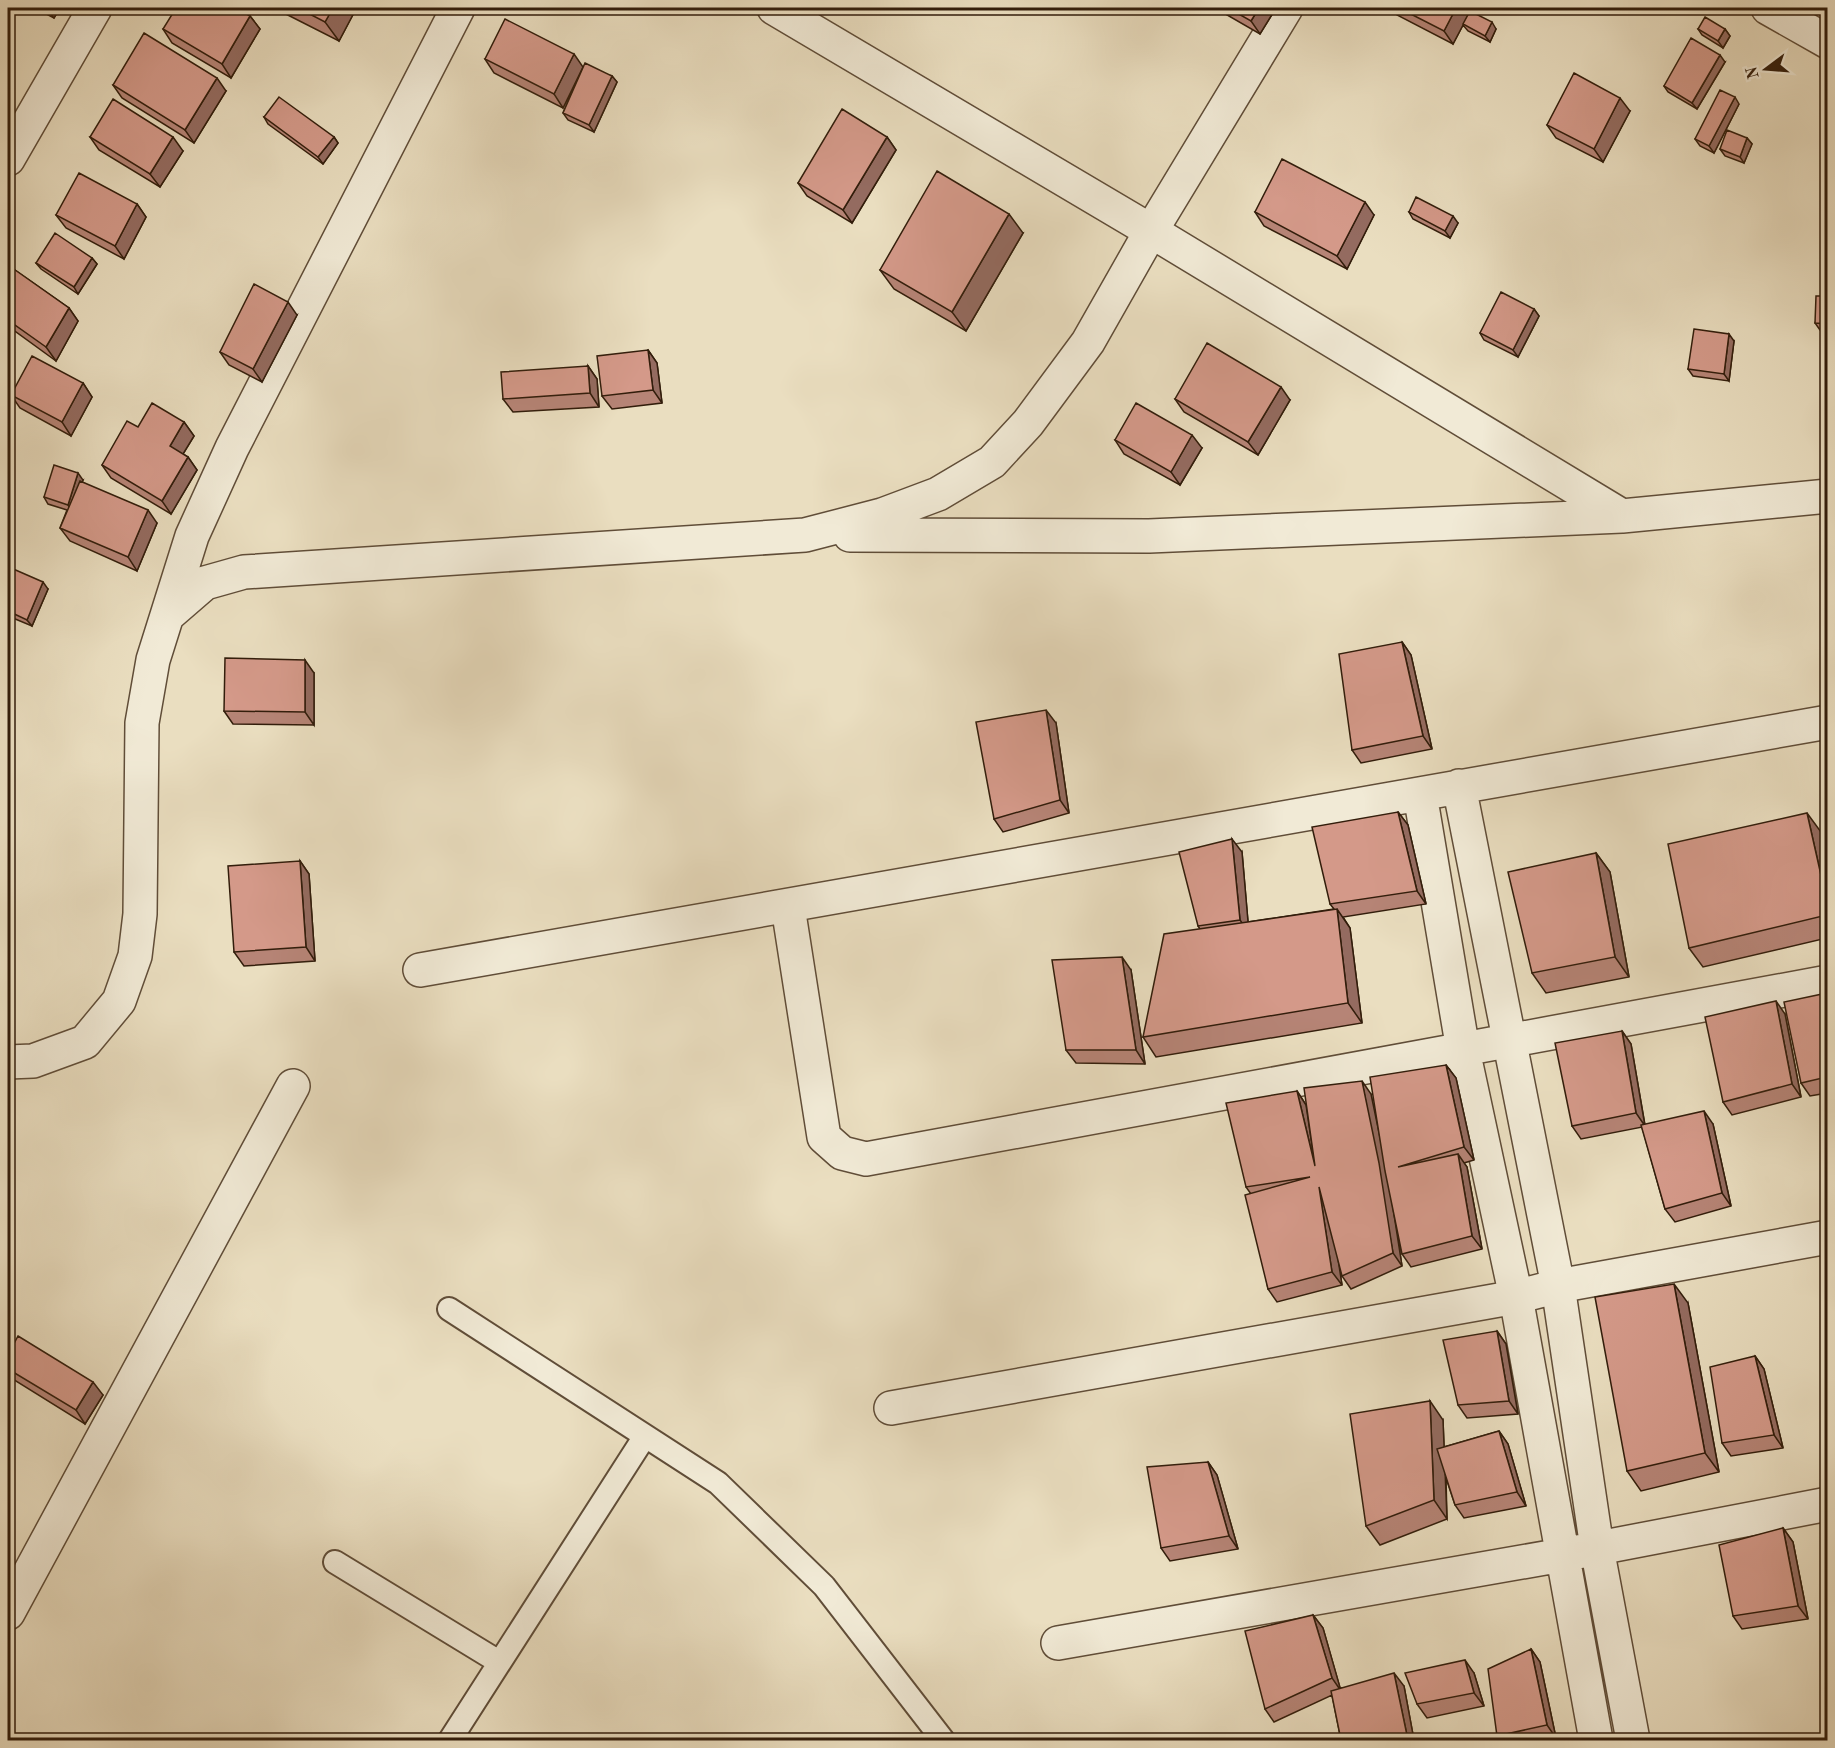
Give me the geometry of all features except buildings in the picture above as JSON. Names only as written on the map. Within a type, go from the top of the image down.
[{"type":"street","points":[[8,159],[95,8]]},
{"type":"street","points":[[8,1062],[33,1061],[85,1042],[119,1001],[135,956],[140,914],[142,723],[153,660],[192,536],[231,448],[458,8]]},
{"type":"street","points":[[774,8],[1151,231],[1622,516]]},
{"type":"street","points":[[805,534],[882,515],[938,494],[992,462],[1028,423],[1088,342],[1151,231],[1286,8]]},
{"type":"street","points":[[1768,8],[1827,42]]},
{"type":"street","points":[[168,615],[205,583],[244,572],[805,534],[1149,536],[1622,516],[1827,496]]},
{"type":"street","points":[[420,970],[788,907],[1827,722]]},
{"type":"street","points":[[1459,786],[1558,1286],[1597,1548],[1633,1740]]},
{"type":"street","points":[[1420,794],[1463,1050],[1516,1297],[1596,1740]]},
{"type":"street","points":[[788,907],[824,1137],[842,1153],[866,1159],[1827,982]]},
{"type":"street","points":[[9,1608],[293,1086]]},
{"type":"street","points":[[891,1408],[1516,1297],[1558,1286],[1827,1237]]},
{"type":"street","points":[[1058,1643],[1562,1555],[1827,1504]]},
{"type":"lane","points":[[449,1309],[717,1483],[824,1586],[943,1740]]},
{"type":"lane","points":[[450,1740],[645,1436]]},
{"type":"lane","points":[[335,1562],[499,1662]]}]
